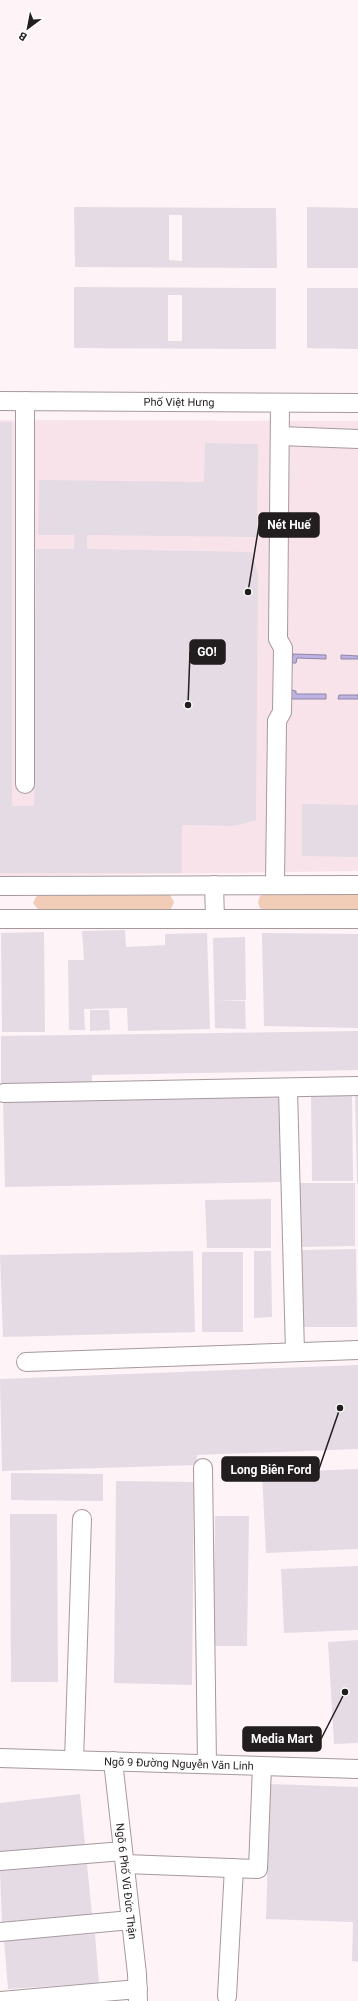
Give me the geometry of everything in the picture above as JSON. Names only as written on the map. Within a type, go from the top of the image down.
[{"type":"street","name":"Phố Việt Hưng","points":[[0,401],[358,403]]},
{"type":"street","points":[[25,401],[25,784]]},
{"type":"street","points":[[275,885],[277,721],[272,712],[272,647],[278,638],[280,403]]},
{"type":"street","points":[[280,436],[358,439]]},
{"type":"street","points":[[214,885],[215,919]]},
{"type":"street","points":[[0,886],[358,885]]},
{"type":"street","points":[[0,919],[358,919]]},
{"type":"street","points":[[4,1093],[288,1089],[358,1086]]},
{"type":"street","points":[[288,1089],[295,1352]]},
{"type":"street","points":[[26,1362],[358,1350]]},
{"type":"street","points":[[203,1468],[207,1764]]},
{"type":"street","points":[[74,1760],[82,1519]]},
{"type":"street","name":"Ngõ 9 Đường Nguyễn Văn Linh","points":[[0,1758],[358,1769]]},
{"type":"street","name":"Ngõ 6 Phố Vũ Đức Thận","points":[[113,1761],[138,1995]]},
{"type":"street","points":[[0,1861],[124,1857],[258,1869],[262,1766]]},
{"type":"street","points":[[227,1996],[234,1868]]},
{"type":"street","points":[[0,1932],[131,1920]]},
{"type":"street","points":[[0,2001],[138,1995]]},
{"type":"shaded area","points":[[0,420],[358,421],[358,871],[0,876]]},
{"type":"shaded area","points":[[293,654],[326,655],[326,659],[297,658],[296,663],[292,663]]},
{"type":"shaded area","points":[[341,655],[358,656],[358,659],[341,659]]},
{"type":"shaded area","points":[[291,690],[296,691],[296,694],[326,694],[326,699],[291,699]]},
{"type":"shaded area","points":[[339,695],[358,695],[358,699],[338,699]]},
{"type":"shaded area","points":[[42,893],[163,893],[170,895],[174,902],[171,909],[163,912],[42,912],[33,903],[36,897]]},
{"type":"shaded area","points":[[266,893],[358,893],[358,911],[266,911],[260,908],[258,902],[260,896]]},
{"type":"building","points":[[74,207],[276,208],[277,268],[75,267]],"holes":[[[169,215],[182,215],[182,261],[169,260]]]},
{"type":"building","points":[[307,207],[358,208],[358,268],[307,268]]},
{"type":"building","points":[[74,287],[276,288],[276,349],[74,348]],"holes":[[[168,295],[182,295],[182,341],[168,341]]]},
{"type":"building","points":[[307,288],[358,288],[358,349],[307,348]]},
{"type":"building","points":[[0,422],[12,422],[12,806],[34,806],[36,549],[74,549],[74,535],[38,535],[39,480],[204,482],[205,443],[258,444],[257,537],[87,535],[87,549],[251,552],[258,574],[256,820],[234,826],[182,825],[182,873],[0,873]]},
{"type":"building","points":[[302,804],[358,805],[358,857],[302,856]]},
{"type":"building","points":[[125,930],[126,947],[165,945],[165,934],[207,933],[210,1029],[128,1031],[127,1008],[84,1009],[85,1030],[69,1030],[68,960],[84,960],[82,931]]},
{"type":"building","points":[[44,932],[45,1032],[2,1032],[1,933]]},
{"type":"building","points":[[262,933],[358,934],[358,1028],[264,1026]]},
{"type":"building","points":[[245,937],[246,1000],[217,1001],[245,1001],[246,1029],[215,1028],[213,938]]},
{"type":"building","points":[[90,1010],[109,1010],[110,1030],[90,1031]]},
{"type":"building","points":[[358,1031],[358,1070],[92,1075],[92,1083],[1,1084],[1,1036]]},
{"type":"building","points":[[311,1093],[352,1093],[353,1181],[312,1181]]},
{"type":"building","points":[[355,1093],[358,1093],[358,1184],[357,1184]]},
{"type":"building","points":[[281,1095],[283,1182],[5,1187],[3,1099]]},
{"type":"building","points":[[296,1183],[355,1183],[355,1246],[297,1247]]},
{"type":"building","points":[[271,1199],[271,1248],[207,1248],[205,1200]]},
{"type":"building","points":[[356,1249],[357,1327],[303,1327],[302,1250]]},
{"type":"building","points":[[193,1251],[195,1332],[3,1337],[0,1255]]},
{"type":"building","points":[[254,1251],[271,1251],[272,1317],[254,1318]]},
{"type":"building","points":[[202,1252],[243,1252],[243,1332],[202,1332]]},
{"type":"building","points":[[358,1365],[358,1449],[197,1455],[197,1465],[2,1471],[0,1379]]},
{"type":"building","points":[[358,1469],[358,1549],[266,1553],[262,1473]]},
{"type":"building","points":[[11,1473],[103,1474],[103,1501],[11,1500]]},
{"type":"building","points":[[116,1481],[194,1482],[192,1685],[114,1683]]},
{"type":"building","points":[[10,1514],[57,1514],[58,1682],[11,1682]]},
{"type":"building","points":[[215,1516],[249,1516],[247,1646],[213,1646]]},
{"type":"building","points":[[358,1566],[358,1630],[284,1633],[281,1569]]},
{"type":"building","points":[[358,1640],[358,1743],[334,1744],[328,1642]]},
{"type":"building","points":[[270,1784],[358,1787],[358,1962],[352,1961],[353,1922],[266,1919]]},
{"type":"building","points":[[80,1794],[85,1844],[0,1853],[0,1803]]},
{"type":"building","points":[[87,1864],[92,1915],[2,1922],[0,1871]]},
{"type":"building","points":[[95,1934],[99,1983],[8,1989],[4,1940]]},
{"type":"place","name":"Nét Huế","points":[[248,592]]},
{"type":"place","name":"GO!","points":[[188,705]]},
{"type":"place","name":"Long Biên Ford","points":[[340,1408]]},
{"type":"place","name":"Media Mart","points":[[345,1692]]}]
